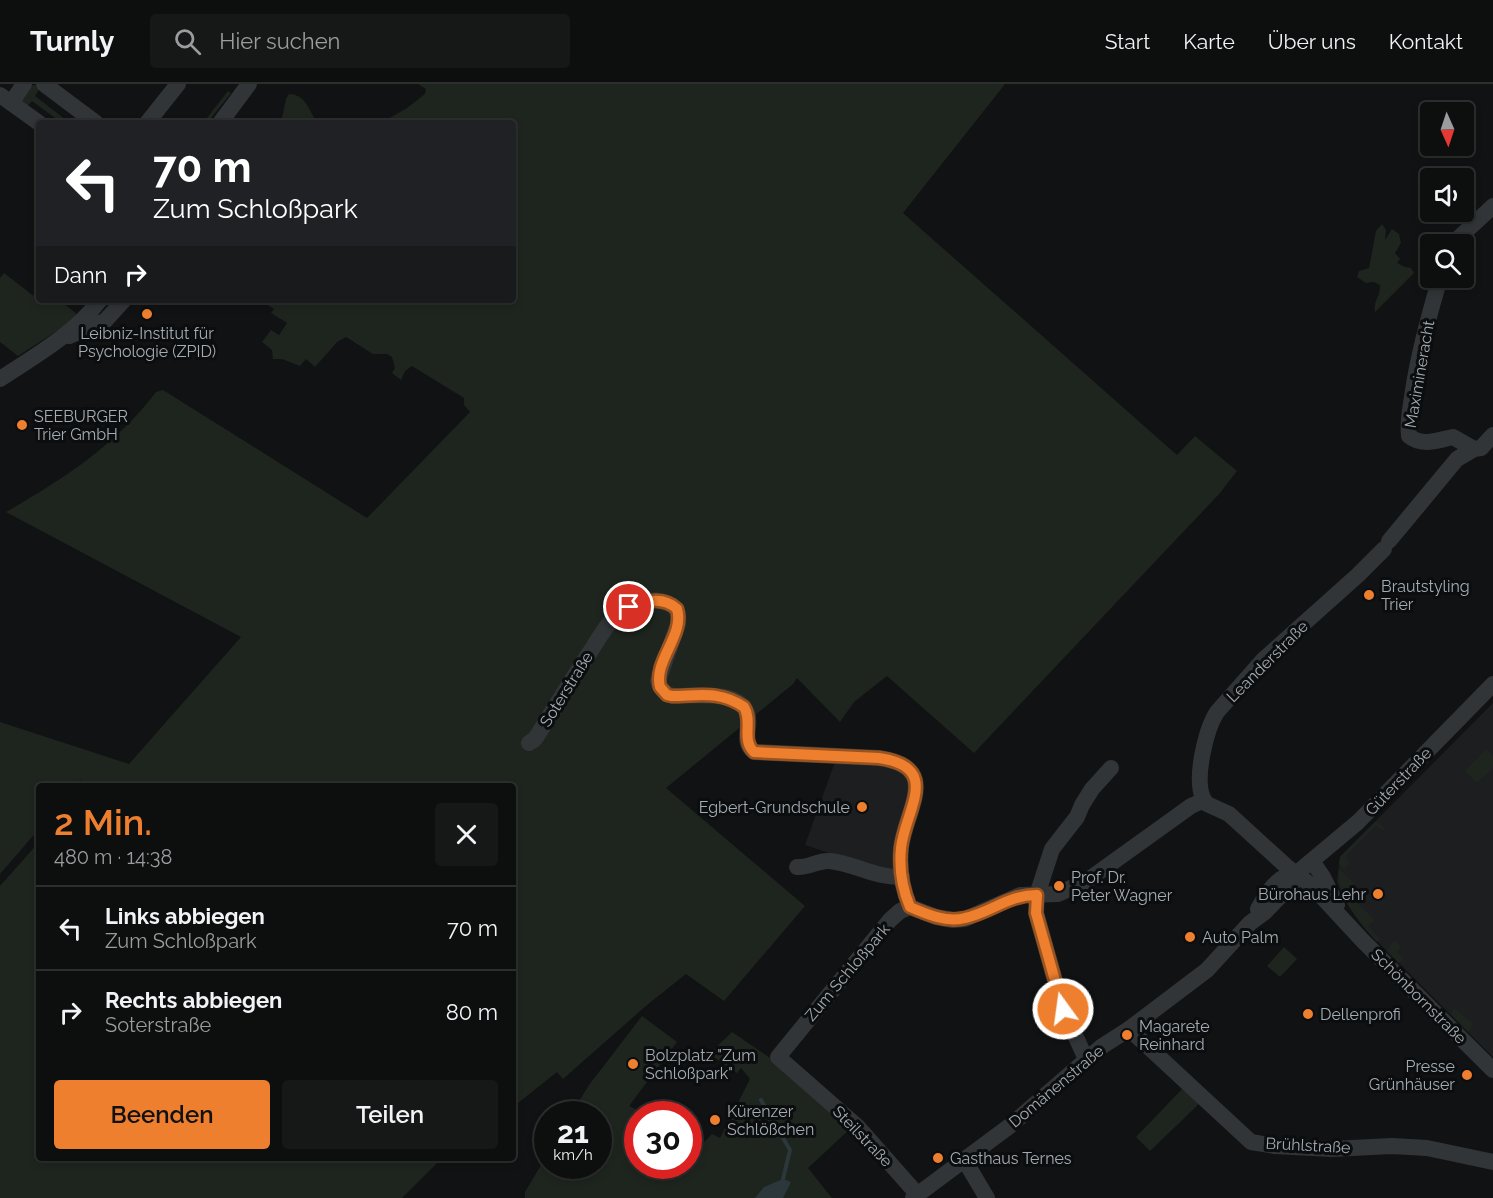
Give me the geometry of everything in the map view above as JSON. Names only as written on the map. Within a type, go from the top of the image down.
[{"type":"street","points":[[24,84],[5,99],[36,121]]},
{"type":"street","points":[[44,84],[92,120]]},
{"type":"street","points":[[149,120],[178,84]]},
{"type":"street","points":[[222,120],[249,84]]},
{"type":"street","points":[[1463,234],[1493,206]]},
{"type":"street","name":"Maximineracht","points":[[1437,288],[1417,368],[1407,425],[1409,436],[1421,443],[1453,437],[1474,449]]},
{"type":"street","points":[[0,380],[60,340],[98,303]]},
{"type":"street","points":[[60,340],[105,321],[120,303]]},
{"type":"street","points":[[1474,449],[1481,448],[1493,435]]},
{"type":"street","name":"Leanderstraße","points":[[1204,800],[1200,790],[1205,741],[1217,712],[1263,660],[1358,575],[1386,545],[1457,459],[1474,449]]},
{"type":"street","name":"Soterstraße","points":[[529,743],[535,739],[596,643],[622,611],[646,602],[656,600],[665,602],[674,606],[679,615],[658,681],[667,695],[712,695],[737,702],[748,713],[747,739],[754,752],[879,758],[897,761],[909,770],[915,782],[916,796],[903,838],[902,877],[903,891],[910,907]]},
{"type":"street","name":"Güterstraße","points":[[1297,873],[1359,822],[1493,684]]},
{"type":"street","points":[[1086,1059],[1063,1009],[1036,913],[1037,895],[1052,849],[1077,817],[1092,789],[1111,768]]},
{"type":"street","points":[[910,907],[936,917],[953,920],[965,919],[1020,895],[1058,894],[1088,880],[1191,806],[1204,800],[1207,804],[1229,814],[1286,866],[1297,873]]},
{"type":"street","points":[[797,867],[804,868],[816,863],[831,861],[878,876],[902,877]]},
{"type":"street","name":"Schönbornstraße","points":[[1312,861],[1323,877],[1346,922]]},
{"type":"street","name":"Schönbornstraße","points":[[1297,873],[1493,1070]]},
{"type":"street","name":"Domänenstraße","points":[[915,1196],[1011,1125],[1086,1059],[1207,970],[1250,923],[1265,912],[1293,883],[1297,873]]},
{"type":"street","name":"Zum Schloßpark","points":[[778,1057],[890,920],[900,911],[910,907]]},
{"type":"street","name":"Brühlstraße","points":[[1129,1029],[1251,1142],[1275,1146],[1332,1149],[1392,1146],[1427,1148],[1493,1162]]},
{"type":"street","name":"Steilstraße","points":[[778,1057],[858,1127],[915,1196]]},
{"type":"street","points":[[965,1161],[987,1198]]},
{"type":"shaded area","points":[[418,84],[1005,84],[903,213],[1177,455],[1195,436],[1237,471],[1220,493],[974,753],[887,676],[854,702],[840,722],[797,678],[793,684],[666,788],[805,906],[724,1001],[686,974],[563,1079],[557,1072],[516,1105],[516,783],[83,783],[80,780],[78,783],[36,783],[36,832],[0,874],[0,722],[129,764],[241,637],[6,512],[87,460],[123,429],[156,392],[163,390],[367,518],[470,412],[464,405],[464,398],[412,366],[405,371],[401,380],[392,373],[395,368],[392,357],[387,354],[373,354],[346,337],[337,342],[315,367],[306,359],[300,366],[282,359],[273,359],[272,350],[262,342],[271,330],[279,335],[287,323],[271,313],[274,309],[265,303],[516,303],[516,120],[386,120],[425,94],[426,89]]},
{"type":"shaded area","points":[[35,85],[40,88],[35,96],[66,120],[58,120],[32,101],[26,108],[20,101],[27,86]]},
{"type":"shaded area","points":[[228,91],[231,93],[209,120],[205,120]]},
{"type":"shaded area","points":[[289,94],[300,97],[316,120],[282,120]]},
{"type":"shaded area","points":[[1382,224],[1386,230],[1385,240],[1392,229],[1399,234],[1401,243],[1395,253],[1400,259],[1397,263],[1411,268],[1414,273],[1375,312],[1380,285],[1374,282],[1366,283],[1357,277],[1359,271],[1369,268],[1376,231]]},
{"type":"shaded area","points":[[4,273],[36,298],[36,303],[63,303],[77,314],[66,325],[18,356],[0,342],[0,278]]},
{"type":"shaded area","points":[[1493,703],[1493,1057],[1365,929],[1341,892],[1337,881],[1340,857]]},
{"type":"shaded area","points":[[1486,749],[1493,756],[1493,768],[1477,783],[1465,771]]},
{"type":"shaded area","name":"Egbert-Grundschule","points":[[835,762],[892,767],[904,775],[910,787],[895,868],[879,870],[805,845]]},
{"type":"shaded area","points":[[1376,821],[1384,828],[1382,830],[1376,825],[1345,856],[1350,862],[1344,869],[1339,864],[1340,857]]},
{"type":"shaded area","points":[[36,845],[36,1161],[439,1161],[402,1198],[0,1198],[0,886]]},
{"type":"shaded area","points":[[1339,869],[1354,883],[1352,891],[1358,898],[1355,901],[1374,920],[1368,926],[1380,939],[1377,942],[1356,917],[1345,899],[1339,879]]},
{"type":"shaded area","points":[[1394,940],[1401,946],[1397,953],[1404,958],[1399,963],[1387,951]]},
{"type":"shaded area","points":[[1284,947],[1297,959],[1280,977],[1267,966]]},
{"type":"shaded area","points":[[1454,1008],[1474,1024],[1468,1032],[1451,1014]]},
{"type":"shaded area","points":[[642,1016],[677,1042],[633,1101],[624,1101],[624,1179],[702,1179],[702,1142],[712,1134],[720,1138],[750,1079],[741,1068],[737,1073],[709,1054],[732,1032],[779,1064],[851,1128],[808,1168],[832,1198],[525,1198],[525,1192],[534,1177],[534,1179],[612,1179],[612,1101],[579,1101]]},
{"type":"shaded area","points":[[1184,1087],[1201,1102],[1150,1151],[1136,1137]]},
{"type":"shaded area","points":[[783,1179],[791,1182],[783,1198],[755,1198],[764,1187]]},
{"type":"waterway","points":[[761,1100],[790,1150],[783,1179]]},
{"type":"place","name":"Leibniz-Institut für Psychologie (ZPID)","points":[[147,314]]},
{"type":"place","name":"SEEBURGER Trier GmbH","points":[[22,425]]},
{"type":"place","name":"Brautstyling Trier","points":[[1369,595]]},
{"type":"place","name":"Egbert-Grundschule","points":[[862,807]]},
{"type":"place","name":"Prof. Dr. Peter Wagner","points":[[1059,886]]},
{"type":"place","name":"Bürohaus Lehr","points":[[1378,894]]},
{"type":"place","name":"Auto Palm","points":[[1190,937]]},
{"type":"place","name":"Dellenprofi","points":[[1308,1014]]},
{"type":"place","name":"Magarete Reinhard","points":[[1127,1035]]},
{"type":"place","name":"Bolzplatz \"Zum Schloßpark\"","points":[[633,1064]]},
{"type":"place","name":"Presse Grünhäuser","points":[[1467,1075]]},
{"type":"place","name":"Kürenzer Schlößchen","points":[[715,1120]]},
{"type":"place","name":"Gasthaus Ternes","points":[[938,1158]]},
{"type":"route","points":[[629,607],[656,600],[677,609],[678,624],[659,674],[660,687],[667,695],[672,696],[702,694],[737,702],[748,713],[747,739],[754,752],[879,758],[897,761],[906,766],[914,778],[916,788],[916,801],[907,822],[901,848],[903,891],[910,907],[936,917],[953,920],[965,919],[1020,895],[1037,895],[1036,913],[1063,1009]]}]
